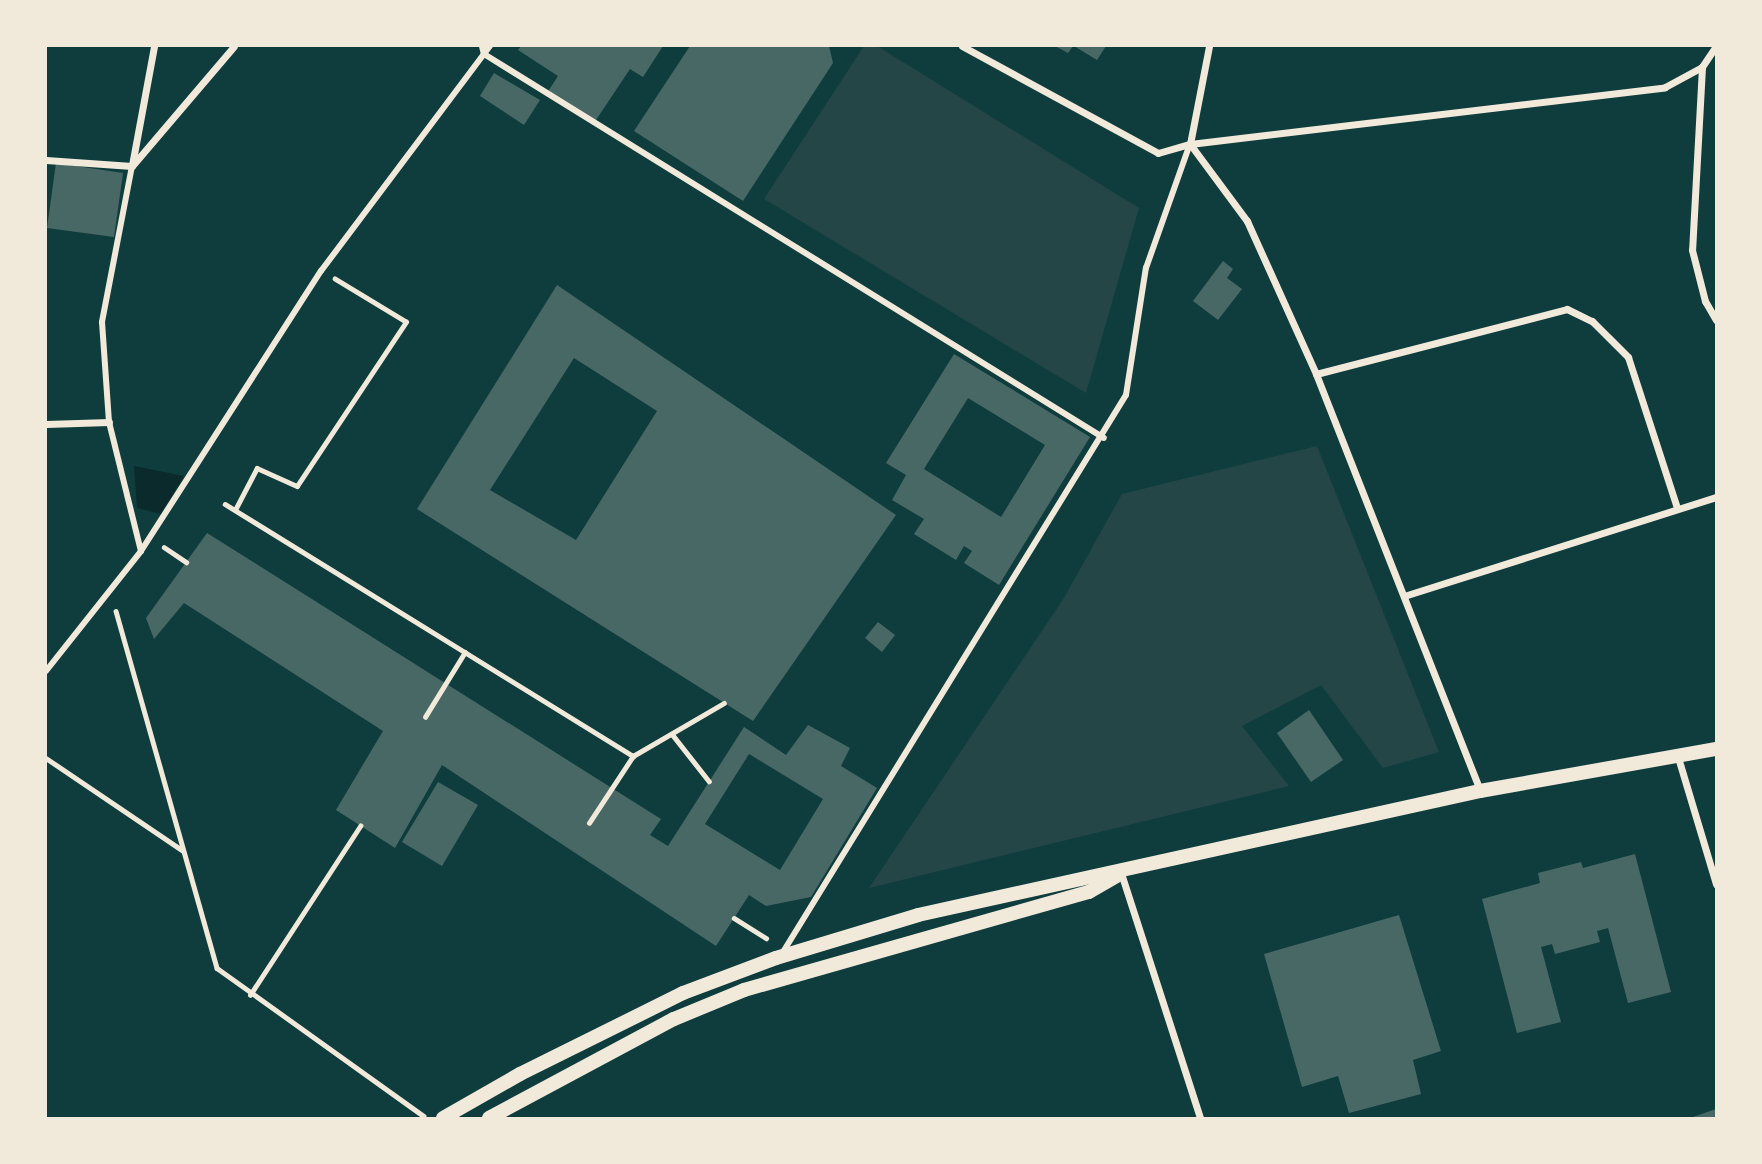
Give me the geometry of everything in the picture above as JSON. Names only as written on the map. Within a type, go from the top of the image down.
[{"type":"main road","points":[[443,1118],[520,1074],[683,993],[780,957],[918,915],[1059,881],[1121,873],[1480,791],[1677,753],[1717,749]]},
{"type":"main road","points":[[489,1118],[674,1019],[744,990],[1089,892],[1121,873]]},
{"type":"street","points":[[141,551],[109,422],[102,322],[154,46]]},
{"type":"street","points":[[132,166],[234,46]]},
{"type":"street","points":[[482,46],[484,54],[1104,438]]},
{"type":"street","points":[[46,671],[141,551],[321,271],[490,46]]},
{"type":"street","points":[[962,46],[1158,153],[1190,144],[1665,87],[1702,67],[1716,46]]},
{"type":"street","points":[[780,957],[1104,438],[1126,395],[1146,268],[1190,144],[1209,46]]},
{"type":"street","points":[[1702,67],[1692,250],[1705,301],[1717,320]]},
{"type":"street","points":[[1190,144],[1247,221],[1316,374],[1480,791]]},
{"type":"street","points":[[46,160],[132,166]]},
{"type":"street","points":[[1316,374],[1567,309],[1592,321],[1628,357],[1677,508]]},
{"type":"street","points":[[46,424],[109,422]]},
{"type":"street","points":[[1404,596],[1717,497]]},
{"type":"street","points":[[1677,753],[1717,884]]},
{"type":"street","points":[[1121,873],[1200,1118]]},
{"type":"path","points":[[235,510],[257,468],[297,486],[406,322],[321,271]]},
{"type":"path","points":[[225,504],[633,756]]},
{"type":"path","points":[[150,538],[187,562]]},
{"type":"path","points":[[110,590],[217,968],[250,995],[427,1118]]},
{"type":"path","points":[[425,717],[465,652]]},
{"type":"path","points":[[589,823],[633,756],[724,703]]},
{"type":"path","points":[[672,734],[709,781]]},
{"type":"path","points":[[46,758],[183,850]]},
{"type":"path","points":[[250,995],[360,826]]},
{"type":"path","points":[[734,918],[775,944],[780,957]]},
{"type":"shaded area","points":[[864,46],[877,46],[1139,208],[1086,393],[764,199]]},
{"type":"shaded area","points":[[1317,446],[1439,752],[1383,768],[1321,685],[1242,726],[1289,786],[869,888],[1064,598],[1122,494]]},
{"type":"shaded area","points":[[134,466],[184,476],[161,514],[137,508]]},
{"type":"building","points":[[521,46],[663,46],[643,77],[630,69],[594,123],[547,93],[558,76],[518,50]]},
{"type":"building","points":[[690,46],[829,46],[833,63],[743,201],[634,131]]},
{"type":"building","points":[[1055,46],[1073,46],[1068,53]]},
{"type":"building","points":[[1074,46],[1106,46],[1097,60]]},
{"type":"building","points":[[494,73],[540,100],[524,125],[480,96]]},
{"type":"building","points":[[56,163],[123,173],[114,237],[47,228]]},
{"type":"building","points":[[1223,261],[1233,269],[1227,278],[1242,289],[1218,320],[1193,301]]},
{"type":"building","points":[[557,285],[896,515],[753,721],[417,509]],"holes":[[[574,358],[657,411],[576,540],[490,490]]]},
{"type":"building","points":[[954,354],[1090,437],[999,585],[964,563],[972,551],[964,546],[956,560],[914,534],[924,519],[892,500],[906,475],[886,463]],"holes":[[[968,398],[1045,445],[1001,517],[924,469]]]},
{"type":"building","points":[[207,533],[661,819],[650,835],[668,846],[744,727],[786,755],[808,725],[850,748],[841,766],[877,788],[811,897],[766,906],[749,895],[716,946],[442,765],[395,848],[336,810],[383,731],[184,603],[154,639],[146,618]],"holes":[[[749,754],[823,799],[780,870],[705,824]]]},
{"type":"building","points":[[878,622],[895,635],[882,652],[865,638]]},
{"type":"building","points":[[1309,710],[1343,760],[1311,782],[1277,733]]},
{"type":"building","points":[[438,782],[478,805],[442,866],[402,842]]},
{"type":"building","points":[[1635,854],[1671,992],[1628,1003],[1608,928],[1597,931],[1600,942],[1555,954],[1552,944],[1541,947],[1561,1022],[1517,1033],[1482,899],[1540,883],[1538,873],[1581,862],[1583,868]]},
{"type":"building","points":[[1399,915],[1441,1051],[1413,1060],[1421,1094],[1349,1113],[1338,1076],[1302,1087],[1264,954]]},
{"type":"building","points":[[1716,1109],[1716,1118],[1690,1118]]}]
